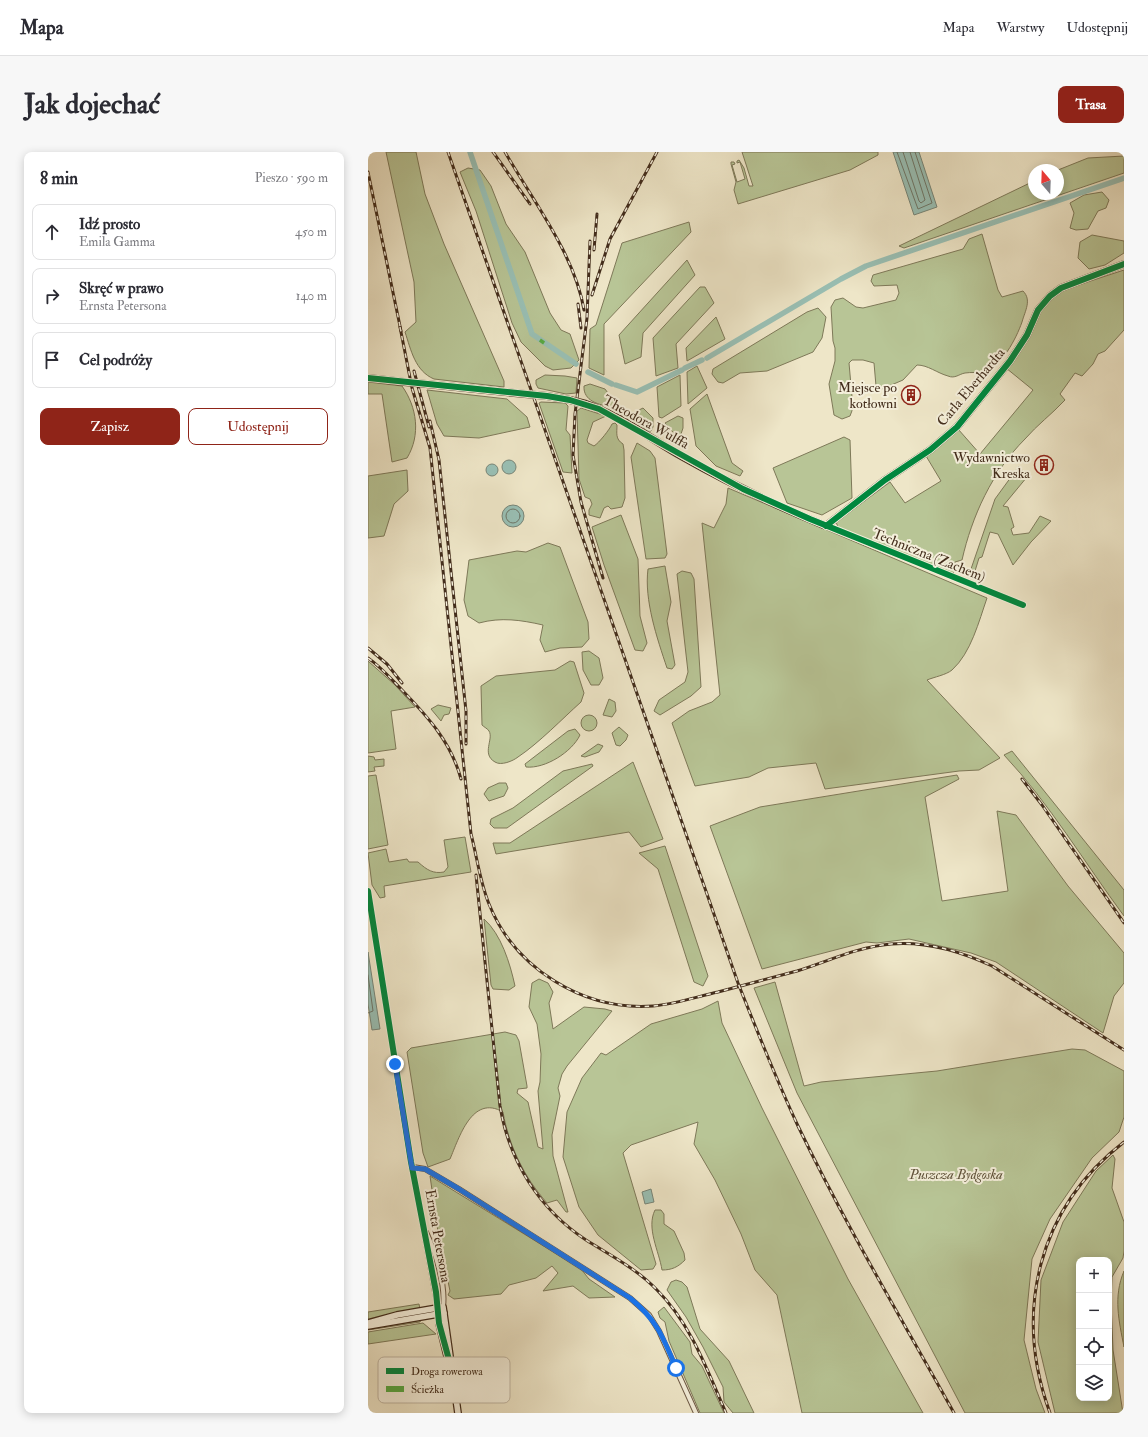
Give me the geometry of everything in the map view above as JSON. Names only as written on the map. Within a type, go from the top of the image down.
[{"type":"street","name":"Carla Eberhardta","points":[[826,526],[885,480],[930,450],[957,427],[1010,361],[1027,335],[1038,310],[1050,296],[1061,288],[1124,264]]},
{"type":"street","name":"Theodora Wulffa","points":[[368,378],[514,392],[547,396],[586,404],[612,414],[683,457],[743,489],[826,526]]},
{"type":"street","name":"Techniczna (Zachem)","points":[[826,526],[1022,605]]},
{"type":"street","name":"Ernsta Petersona","points":[[368,890],[412,1168],[425,1230],[438,1268],[444,1298],[441,1307]]},
{"type":"street","points":[[412,1168],[425,1169],[459,1189],[630,1298],[644,1310],[659,1330],[696,1413]]},
{"type":"street","name":"Ernsta Petersona","points":[[425,1230],[426,1243],[441,1307],[450,1357]]},
{"type":"street","points":[[368,1323],[397,1315],[441,1307]]},
{"type":"street","points":[[368,1326],[442,1314]]},
{"type":"street","name":"Ernsta Petersona","points":[[457,1403],[458,1413]]},
{"type":"green space","points":[[386,152],[416,152],[425,194],[444,244],[504,381],[504,387],[434,379],[422,371],[418,365],[405,332],[416,322],[414,282]]},
{"type":"green space","points":[[742,152],[878,152],[878,155],[850,170],[738,204],[734,190],[736,182],[731,162],[734,162],[735,164],[732,165],[737,182],[745,179],[740,162],[737,163],[739,160],[744,168],[749,186],[753,186]]},
{"type":"green space","points":[[1124,156],[1124,173],[1064,193],[1064,168],[1088,158]]},
{"type":"green space","points":[[468,168],[480,170],[491,186],[506,224],[525,252],[550,313],[561,330],[570,334],[579,360],[571,368],[553,370],[545,366],[521,342],[512,323],[476,211],[460,172]]},
{"type":"green space","points":[[1028,184],[1028,200],[1045,200],[904,248],[899,246]]},
{"type":"green space","points":[[1102,192],[1109,200],[1106,208],[1098,211],[1088,229],[1076,230],[1070,228],[1074,213],[1070,203],[1084,195]]},
{"type":"green space","points":[[689,222],[691,232],[604,324],[604,375],[589,368],[590,329],[596,325],[622,243]]},
{"type":"green space","points":[[982,234],[998,290],[1002,297],[1023,291],[1027,298],[1026,310],[1019,329],[1008,351],[997,364],[984,372],[965,373],[950,377],[925,366],[917,365],[903,380],[882,389],[876,386],[874,363],[863,360],[852,360],[849,363],[853,408],[850,416],[842,419],[834,415],[829,384],[835,361],[831,307],[835,300],[843,298],[856,307],[863,308],[896,300],[899,293],[897,285],[874,286],[871,281],[873,275],[963,249],[969,239]]},
{"type":"green space","points":[[1092,235],[1124,241],[1124,253],[1105,265],[1089,269],[1078,258],[1080,242]]},
{"type":"green space","points":[[687,260],[695,275],[643,333],[641,357],[625,364],[619,335]]},
{"type":"green space","points":[[1124,270],[1124,330],[1105,351],[1098,354],[1093,364],[1082,376],[1075,373],[1060,394],[1065,400],[1013,452],[993,480],[971,527],[962,560],[955,562],[953,577],[838,527],[836,522],[890,482],[905,503],[941,481],[926,456],[958,429],[980,454],[1033,390],[1006,368],[1028,340],[1041,307],[1060,291]]},
{"type":"green space","points":[[700,287],[705,287],[714,303],[676,344],[678,368],[656,376],[653,338]]},
{"type":"green space","points":[[818,308],[826,317],[822,338],[813,352],[767,371],[740,373],[723,383],[718,382],[712,374],[713,369],[807,312]]},
{"type":"green space","points":[[716,317],[725,339],[687,361],[686,348]]},
{"type":"green space","points":[[697,366],[707,388],[688,404],[687,372]]},
{"type":"green space","points":[[545,375],[577,378],[576,393],[566,394],[538,388],[536,380]]},
{"type":"green space","points":[[680,375],[681,406],[662,418],[659,417],[657,387]]},
{"type":"green space","points":[[368,382],[402,386],[407,394],[414,412],[416,431],[407,458],[392,462],[382,394],[368,394]]},
{"type":"green space","points":[[590,384],[605,389],[616,404],[612,407],[589,399],[584,391],[584,386]]},
{"type":"green space","points":[[427,390],[507,399],[527,417],[530,427],[479,438],[444,436],[437,424]]},
{"type":"green space","points":[[707,394],[732,463],[743,471],[740,476],[716,466],[696,446],[690,409]]},
{"type":"green space","points":[[539,403],[565,403],[568,406],[566,430],[570,435],[572,473],[563,472]]},
{"type":"green space","points":[[581,408],[606,416],[593,422],[587,440],[588,443],[594,446],[604,436],[612,424],[615,423],[617,425],[618,438],[623,444],[625,498],[622,507],[611,509],[608,506],[604,508],[600,518],[589,515],[589,510],[592,504],[590,499],[585,497],[579,479],[577,411]]},
{"type":"green space","points":[[643,408],[653,418],[653,427],[651,431],[647,431],[636,421],[635,417],[639,410]]},
{"type":"green space","points":[[678,416],[683,418],[683,428],[680,437],[678,438],[665,423]]},
{"type":"green space","points":[[844,437],[850,440],[852,498],[822,515],[787,503],[773,468]]},
{"type":"green space","points":[[637,443],[650,451],[655,458],[667,554],[665,558],[646,559],[631,457]]},
{"type":"green space","points":[[1019,466],[1027,477],[1003,506],[1008,507],[1014,527],[1011,529],[1013,535],[1029,533],[1040,516],[1051,521],[1031,542],[1013,565],[998,534],[990,532],[982,557],[979,558],[975,571],[971,569],[995,499]]},
{"type":"green space","points":[[407,470],[408,491],[394,504],[384,536],[368,538],[368,476]]},
{"type":"green space","points":[[728,488],[987,598],[974,636],[959,663],[949,672],[927,680],[1000,758],[979,770],[959,771],[825,789],[816,763],[768,768],[749,777],[695,786],[672,723],[689,711],[712,702],[720,695],[702,523],[714,528],[726,504]]},
{"type":"green space","points":[[621,515],[638,559],[640,616],[647,643],[643,651],[635,650],[604,565],[592,527]]},
{"type":"green space","points":[[548,543],[560,547],[588,622],[589,639],[582,647],[560,648],[545,652],[540,640],[543,625],[511,620],[495,620],[479,623],[468,616],[464,600],[469,560],[517,551],[526,552]]},
{"type":"green space","points":[[665,566],[671,602],[667,621],[675,665],[672,669],[667,668],[659,644],[652,619],[647,581],[648,569]]},
{"type":"green space","points":[[682,571],[691,573],[694,579],[701,687],[691,696],[660,715],[654,711],[659,700],[685,682],[688,672],[677,574]]},
{"type":"green space","points":[[589,651],[599,658],[603,678],[599,685],[591,685],[583,670],[582,652]]},
{"type":"green space","points":[[368,661],[395,685],[415,707],[391,711],[396,749],[368,753]]},
{"type":"green space","points":[[570,661],[574,662],[584,693],[581,702],[542,738],[516,759],[504,763],[498,763],[491,759],[488,751],[490,734],[489,731],[482,725],[481,686],[496,676],[555,670]]},
{"type":"green space","points":[[609,699],[615,702],[616,711],[612,717],[603,715]]},
{"type":"green space","points":[[438,705],[451,708],[449,714],[444,715],[441,721],[431,709]]},
{"type":"green space","points":[[589,715],[595,717],[597,723],[595,729],[589,731],[583,729],[581,723],[583,717]]},
{"type":"green space","points":[[619,727],[628,735],[626,740],[620,746],[616,745],[612,733]]},
{"type":"green space","points":[[575,729],[580,735],[571,747],[564,753],[541,765],[526,767],[525,764],[568,731]]},
{"type":"green space","points":[[598,744],[603,746],[599,752],[585,757],[581,756]]},
{"type":"green space","points":[[1012,751],[1124,890],[1124,916],[1052,813],[1004,755]]},
{"type":"green space","points":[[368,756],[374,757],[375,760],[384,759],[384,766],[374,767],[375,771],[368,772]]},
{"type":"green space","points":[[633,762],[663,839],[641,847],[629,832],[496,854],[493,843],[510,843]]},
{"type":"green space","points":[[592,764],[593,766],[507,828],[494,828],[490,824],[491,819],[513,808],[563,771]]},
{"type":"green space","points":[[376,775],[388,845],[368,849],[368,776]]},
{"type":"green space","points":[[957,775],[959,779],[925,797],[942,901],[1008,891],[997,811],[1016,815],[1068,886],[1124,953],[1124,983],[1114,996],[1103,1033],[996,962],[971,953],[909,939],[877,943],[866,942],[762,969],[710,826],[760,807]]},
{"type":"green space","points":[[499,783],[506,783],[508,788],[504,796],[489,801],[484,794],[488,788]]},
{"type":"green space","points":[[465,837],[471,872],[384,886],[385,897],[380,898],[372,885],[368,853],[386,849],[389,862],[407,859],[409,862],[418,862],[430,871],[444,872],[448,867],[444,840]]},
{"type":"green space","points":[[665,846],[708,976],[703,986],[694,982],[658,869],[639,853]]},
{"type":"green space","points":[[484,919],[490,925],[504,950],[515,986],[509,990],[493,989],[491,985]]},
{"type":"green space","points":[[539,979],[548,983],[553,992],[549,1003],[553,1029],[584,1007],[612,1011],[567,1066],[562,1074],[558,1088],[560,1096],[552,1135],[553,1156],[568,1212],[566,1212],[557,1200],[547,1203],[531,1183],[513,1149],[503,1112],[492,1108],[483,1109],[475,1113],[468,1121],[450,1159],[428,1167],[423,1153],[407,1052],[411,1048],[505,1032],[516,1035],[519,1041],[527,1086],[527,1088],[518,1089],[517,1093],[528,1102],[538,1147],[543,1149],[538,1091],[540,1082],[541,1054],[537,1024],[529,1007],[532,983]]},
{"type":"green space","name":"Puszcza Bydgoska","points":[[775,982],[804,1086],[821,1082],[937,1071],[1072,1049],[1085,1050],[1124,1071],[1124,1117],[1119,1132],[1092,1158],[1050,1219],[1032,1259],[1024,1340],[1036,1389],[1045,1413],[965,1413],[797,1093],[754,988]]},
{"type":"green space","points":[[718,1001],[722,1023],[762,1108],[848,1279],[923,1413],[802,1413],[777,1295],[755,1270],[741,1234],[715,1180],[694,1144],[698,1122],[631,1145],[623,1153],[656,1264],[653,1269],[641,1270],[598,1235],[579,1207],[563,1157],[567,1112],[582,1078],[601,1053],[606,1055],[651,1024],[702,1009]]},
{"type":"green space","points":[[1113,1155],[1115,1159],[1112,1188],[1124,1222],[1123,1258],[1112,1277],[1112,1257],[1076,1257],[1076,1401],[1112,1401],[1112,1326],[1113,1350],[1123,1413],[1055,1413],[1038,1342],[1041,1280],[1063,1222],[1096,1171]]},
{"type":"green space","points":[[430,1176],[581,1269],[589,1279],[615,1297],[589,1298],[573,1286],[543,1291],[558,1273],[552,1266],[536,1278],[509,1285],[501,1294],[454,1299],[448,1295],[450,1291],[438,1232]]},
{"type":"green space","points":[[655,1210],[661,1210],[664,1214],[664,1224],[674,1231],[684,1253],[685,1260],[672,1269],[662,1270],[652,1232]]},
{"type":"green space","points":[[1124,1271],[1124,1347],[1119,1318],[1118,1300]]},
{"type":"green space","points":[[676,1280],[682,1282],[687,1287],[700,1329],[729,1361],[754,1413],[733,1413],[724,1402],[723,1387],[703,1347],[686,1317],[667,1290],[671,1282]]},
{"type":"green space","points":[[419,1304],[420,1309],[368,1321],[368,1312]]},
{"type":"green space","points":[[664,1307],[690,1342],[692,1354],[702,1366],[724,1413],[700,1413],[669,1341],[665,1322],[660,1318],[658,1312]]},
{"type":"green space","points":[[421,1320],[420,1322],[368,1330],[368,1328]]},
{"type":"green space","points":[[423,1323],[436,1334],[368,1344],[368,1332]]},
{"type":"water","points":[[893,152],[919,152],[937,207],[914,215]]},
{"type":"water","points":[[509,460],[514,462],[516,467],[514,472],[509,474],[504,472],[502,467],[504,462]]},
{"type":"water","points":[[494,464],[497,465],[497,475],[490,476],[487,475],[486,468],[487,465]]},
{"type":"water","points":[[509,505],[517,505],[524,512],[524,520],[517,527],[509,527],[502,520],[502,512]]},
{"type":"water","points":[[368,952],[380,1029],[372,1030],[368,1004]]},
{"type":"water","points":[[651,1189],[654,1202],[645,1204],[642,1192]]},
{"type":"waterway","points":[[470,152],[532,334],[576,364]]},
{"type":"waterway","points":[[707,358],[841,279],[866,266],[1124,178]]},
{"type":"waterway","points":[[685,368],[702,360]]},
{"type":"waterway","points":[[616,385],[637,392],[682,370]]},
{"type":"waterway","points":[[588,372],[612,384]]},
{"type":"railway","points":[[448,152],[738,983],[752,1019],[774,1073],[816,1163],[874,1271],[954,1413]]},
{"type":"railway","points":[[493,152],[530,204]]},
{"type":"railway","points":[[505,152],[552,229],[572,269],[584,310]]},
{"type":"railway","points":[[592,295],[610,239],[657,152]]},
{"type":"railway","points":[[368,172],[401,331]]},
{"type":"railway","points":[[594,250],[597,214]]},
{"type":"railway","points":[[590,241],[587,318],[575,414],[573,455],[581,502],[603,578]]},
{"type":"railway","points":[[578,304],[581,328]]},
{"type":"railway","points":[[400,327],[412,388],[430,448],[471,834],[481,878],[489,904],[501,927],[516,948],[534,966],[555,981],[578,993],[602,1001],[627,1006],[653,1006],[686,1000],[797,971],[866,948],[891,944],[917,944],[943,948],[992,966],[1124,1050]]},
{"type":"railway","points":[[414,371],[429,427]]},
{"type":"railway","points":[[430,421],[439,460],[466,711],[466,744]]},
{"type":"railway","points":[[368,648],[387,664],[402,683]]},
{"type":"railway","points":[[368,658],[386,673],[412,700],[438,731],[451,753],[461,779]]},
{"type":"railway","points":[[1022,779],[1042,805],[1124,923]]},
{"type":"railway","points":[[476,875],[500,1106],[504,1126],[519,1164],[529,1182],[541,1198],[554,1214],[569,1228],[641,1275],[669,1303],[697,1348],[726,1413]]},
{"type":"railway","points":[[1050,1413],[1039,1375],[1034,1337],[1034,1300],[1041,1264],[1053,1230],[1071,1198],[1095,1168],[1124,1142]]},
{"type":"cycle path","points":[[826,526],[885,480],[930,450],[957,427],[1010,361],[1027,335],[1038,310],[1050,296],[1061,288],[1124,264]]},
{"type":"cycle path","points":[[368,378],[547,396],[570,400],[599,409],[743,489],[810,519],[1023,605]]},
{"type":"cycle path","points":[[368,891],[411,1162],[436,1292],[439,1323],[448,1357]]},
{"type":"place","name":"Miejsce po kotłowni","points":[[911,395]]},
{"type":"place","name":"Wydawnictwo Kreska","points":[[1044,465]]},
{"type":"route","points":[[395,1064],[412,1168],[425,1169],[459,1189],[630,1298],[649,1315],[654,1322],[676,1368]]}]
